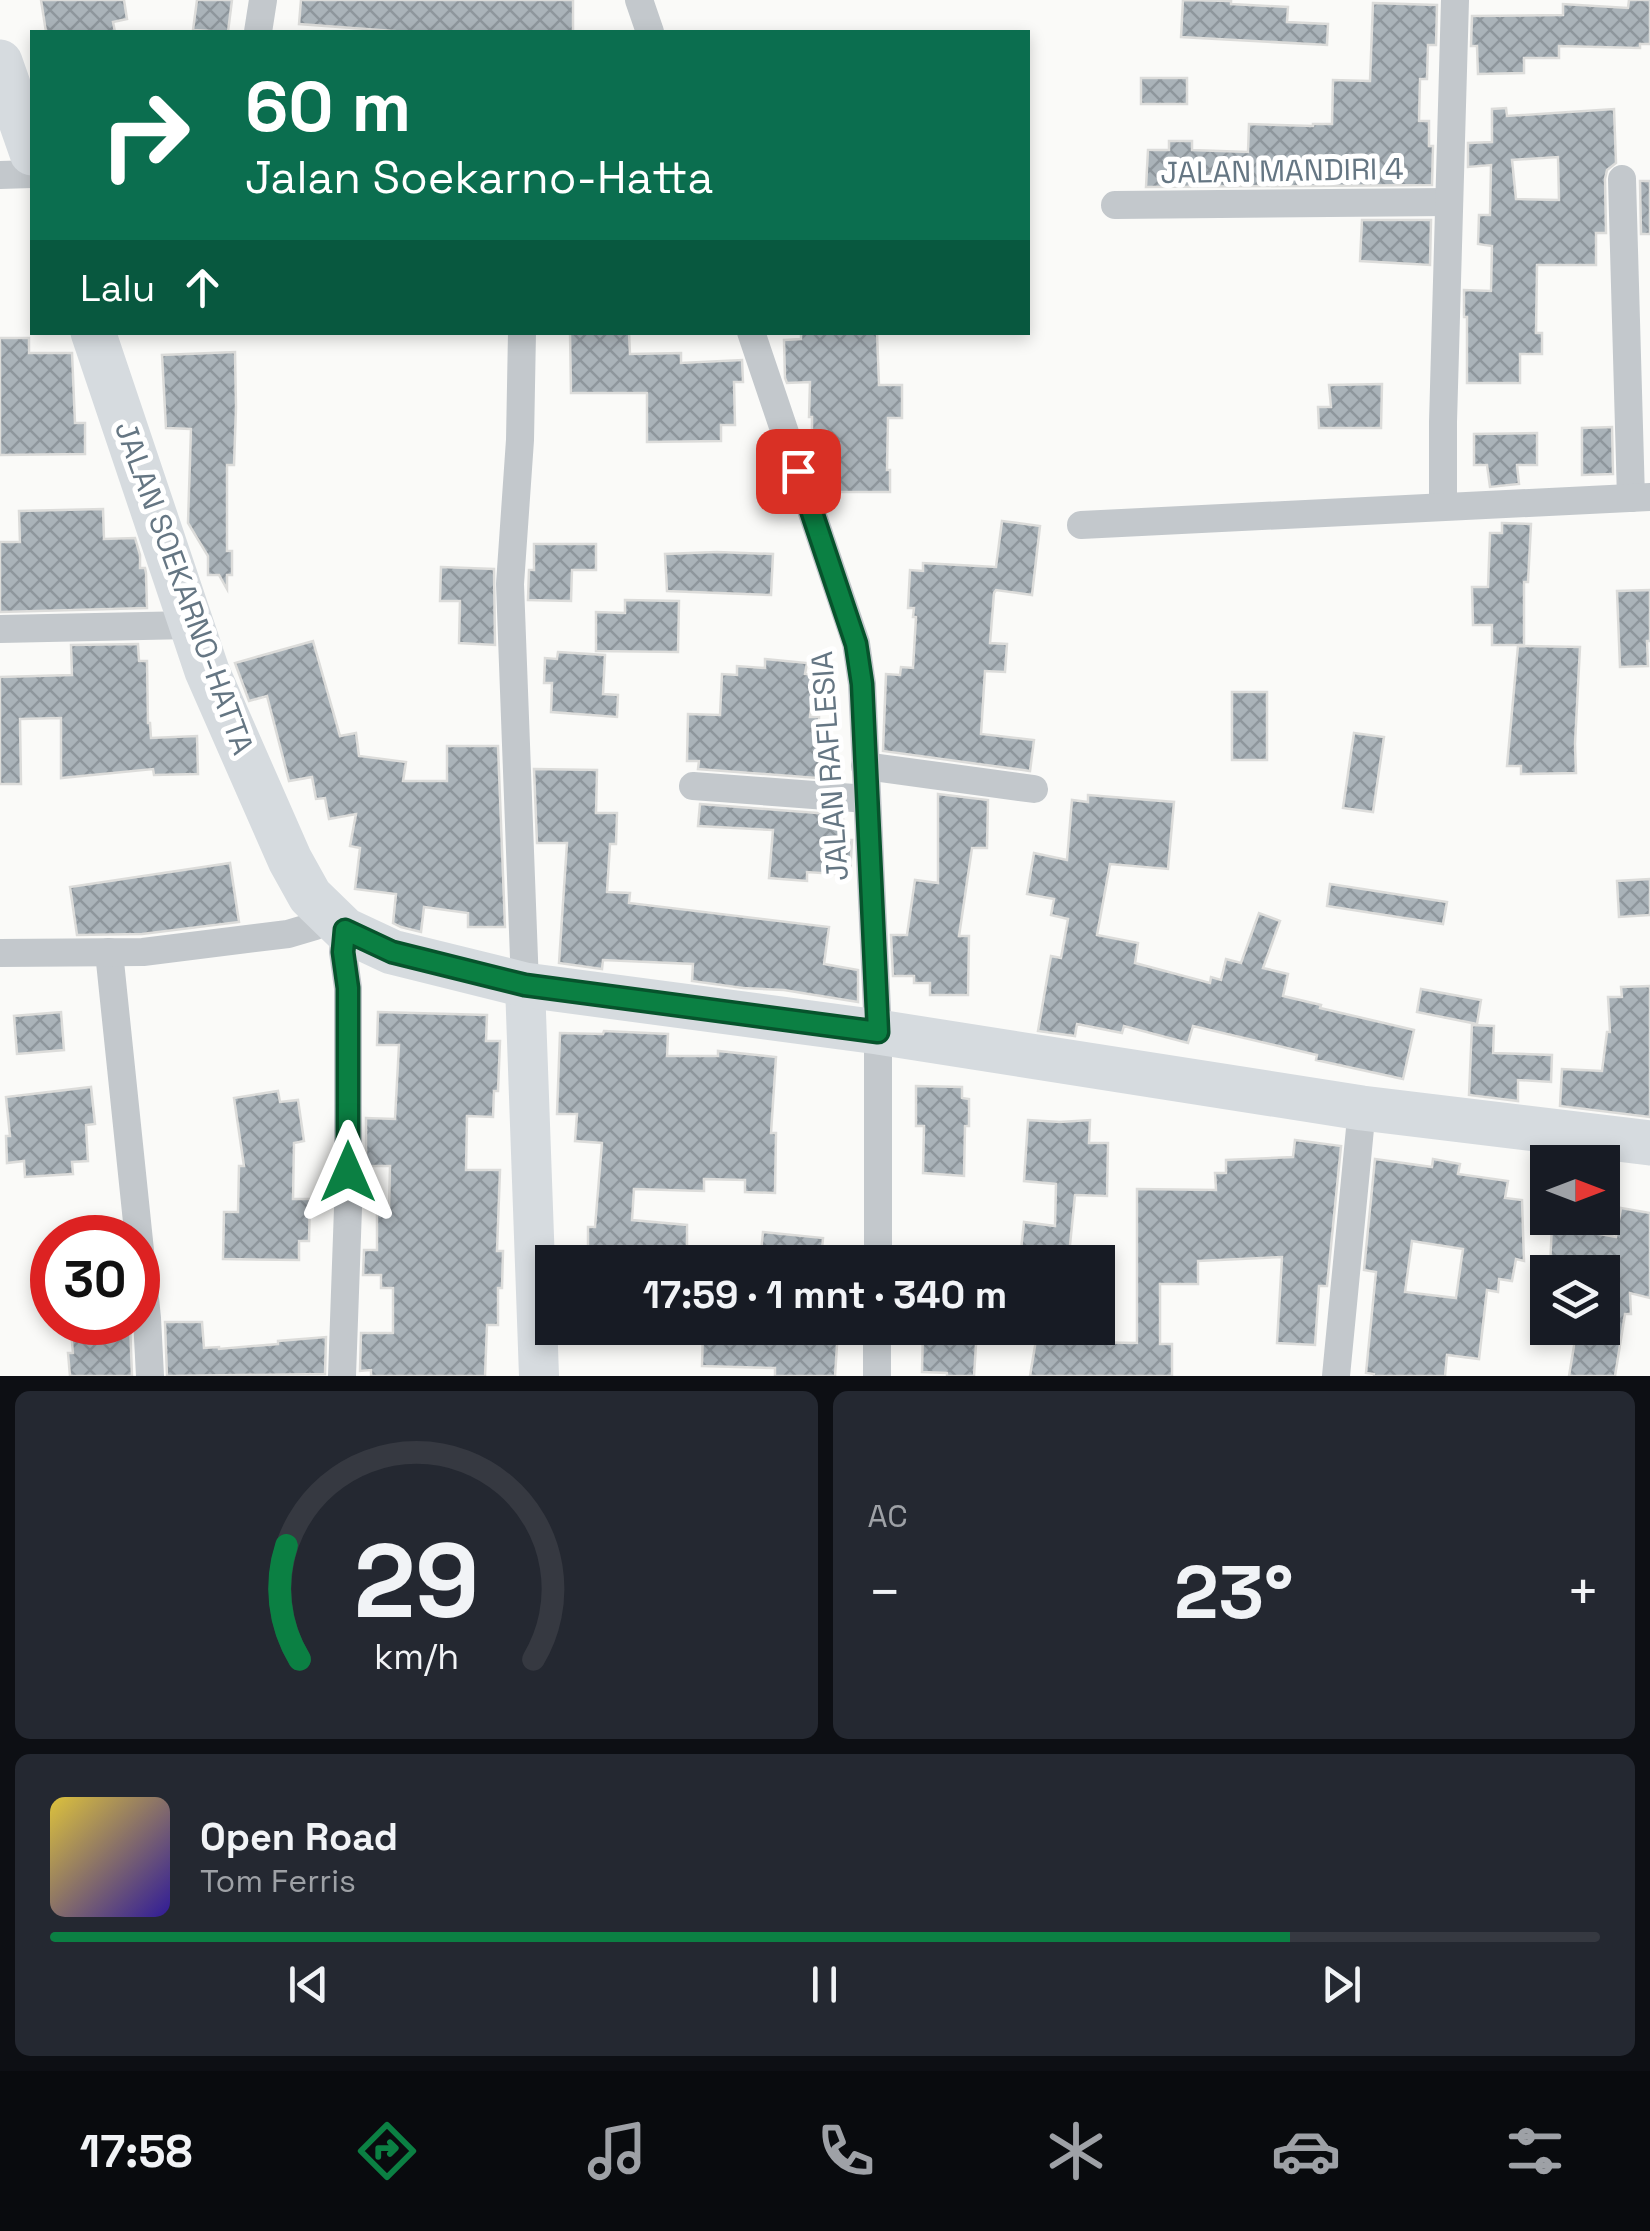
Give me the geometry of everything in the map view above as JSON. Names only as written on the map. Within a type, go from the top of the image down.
[{"type":"main road","points":[[12,65],[30,144]]},
{"type":"main road","name":"JALAN SOEKARNO-HATTA","points":[[94,335],[190,625],[290,860],[310,896],[338,922],[392,952],[525,985],[878,1032],[1362,1108],[1650,1143]]},
{"type":"street","points":[[258,30],[263,0]]},
{"type":"street","points":[[639,0],[649,30]]},
{"type":"street","points":[[1444,506],[1456,0]]},
{"type":"street","points":[[0,175],[30,174]]},
{"type":"street","points":[[1081,525],[1640,497],[1622,179]]},
{"type":"street","name":"JALAN MANDIRI 4","points":[[1115,205],[1449,202]]},
{"type":"street","points":[[522,335],[520,440],[510,584],[539,1376]]},
{"type":"street","name":"JALAN RAFLESIA","points":[[752,335],[856,644],[862,684],[878,1032],[878,1245]]},
{"type":"street","points":[[0,629],[190,625]]},
{"type":"street","points":[[865,766],[1034,789]]},
{"type":"street","points":[[694,786],[867,800]]},
{"type":"street","points":[[0,954],[142,952],[288,934],[338,922],[348,988],[348,1208],[342,1376]]},
{"type":"street","points":[[109,952],[150,1376]]},
{"type":"street","points":[[1336,1376],[1362,1108]]},
{"type":"street","points":[[877,1345],[877,1376]]},
{"type":"building","points":[[41,0],[124,0],[127,19],[113,22],[115,30],[46,30]]},
{"type":"building","points":[[197,0],[232,0],[228,30],[193,30]]},
{"type":"building","points":[[301,0],[573,0],[573,30],[380,30],[299,24]]},
{"type":"building","points":[[1183,0],[1288,7],[1287,22],[1328,24],[1327,45],[1181,37]]},
{"type":"building","points":[[1629,0],[1650,0],[1650,44],[1640,44],[1640,48],[1559,46],[1559,58],[1524,58],[1524,73],[1478,74],[1477,46],[1471,46],[1472,16],[1563,15],[1563,4],[1628,8]]},
{"type":"building","points":[[1373,3],[1437,5],[1436,45],[1428,45],[1427,79],[1420,79],[1419,121],[1429,121],[1432,185],[1146,187],[1148,150],[1169,150],[1169,141],[1192,141],[1192,150],[1248,152],[1249,124],[1332,124],[1333,80],[1370,81]]},
{"type":"building","points":[[1141,78],[1187,78],[1187,104],[1141,104]]},
{"type":"building","points":[[1506,108],[1507,116],[1614,109],[1616,163],[1607,170],[1605,179],[1606,233],[1596,233],[1596,265],[1537,265],[1536,333],[1542,333],[1542,354],[1520,354],[1520,383],[1467,383],[1464,290],[1491,291],[1492,246],[1478,244],[1479,215],[1490,215],[1491,165],[1468,167],[1468,143],[1492,142],[1492,109]],"holes":[[[1558,157],[1559,200],[1516,199],[1512,160]]]},
{"type":"building","points":[[1640,181],[1650,181],[1650,234],[1641,234]]},
{"type":"building","points":[[1362,220],[1431,220],[1430,265],[1360,261]]},
{"type":"building","points":[[570,335],[629,335],[630,354],[681,353],[681,363],[742,360],[743,382],[734,382],[735,425],[721,425],[721,441],[647,442],[647,393],[571,393]]},
{"type":"building","points":[[801,335],[877,335],[879,385],[902,385],[902,418],[888,418],[890,492],[823,492],[812,457],[810,382],[787,383],[785,378],[784,340],[801,339]]},
{"type":"building","points":[[0,338],[29,338],[29,353],[72,353],[75,423],[85,423],[85,454],[0,455]]},
{"type":"building","points":[[235,352],[234,465],[227,465],[227,551],[232,551],[232,575],[227,575],[227,589],[219,575],[208,575],[208,556],[188,523],[191,429],[166,428],[162,355]]},
{"type":"building","points":[[1382,384],[1381,428],[1319,428],[1318,407],[1331,407],[1329,385]]},
{"type":"building","points":[[1612,427],[1613,474],[1582,475],[1582,428]]},
{"type":"building","points":[[1537,433],[1537,465],[1517,465],[1519,484],[1490,487],[1487,465],[1474,465],[1474,434]]},
{"type":"building","points":[[103,509],[104,539],[135,538],[140,568],[145,568],[146,573],[147,608],[0,612],[0,542],[20,542],[19,511]]},
{"type":"building","points":[[1002,521],[1040,526],[1032,595],[996,590],[994,593],[990,643],[1007,644],[1005,672],[985,671],[981,734],[1034,740],[1030,771],[883,751],[886,674],[900,675],[901,667],[913,668],[916,617],[914,608],[908,608],[910,570],[923,571],[923,563],[996,567]]},
{"type":"building","points":[[1502,523],[1531,524],[1528,582],[1524,582],[1524,645],[1492,645],[1492,625],[1473,625],[1472,587],[1488,587],[1490,533],[1502,533]]},
{"type":"building","points":[[534,544],[596,544],[596,570],[572,570],[571,601],[528,600]]},
{"type":"building","points":[[665,554],[773,554],[771,595],[667,591]]},
{"type":"building","points":[[441,567],[494,569],[495,645],[459,643],[460,601],[440,601]]},
{"type":"building","points":[[1650,590],[1648,666],[1620,667],[1617,591]]},
{"type":"building","points":[[625,600],[679,601],[678,652],[596,651],[596,612],[625,613]]},
{"type":"building","points":[[313,641],[340,736],[356,733],[359,756],[406,762],[403,781],[447,781],[447,746],[498,746],[505,927],[468,927],[468,913],[424,907],[421,932],[401,927],[393,923],[396,894],[355,889],[360,848],[350,846],[356,814],[329,819],[325,798],[316,799],[312,777],[289,781],[267,696],[249,701],[235,663]]},
{"type":"building","points":[[138,644],[139,661],[147,661],[151,738],[197,736],[198,774],[154,775],[153,769],[61,778],[61,718],[20,719],[21,784],[0,784],[0,677],[72,675],[71,645]]},
{"type":"building","points":[[1518,646],[1580,647],[1576,773],[1521,774],[1521,766],[1507,766]]},
{"type":"building","points":[[558,652],[605,655],[603,694],[618,695],[617,717],[551,712],[552,683],[544,683],[545,658],[557,659]]},
{"type":"building","points":[[765,659],[807,663],[805,674],[815,675],[810,717],[819,717],[822,774],[843,775],[843,780],[698,769],[699,761],[687,761],[688,714],[720,715],[722,674],[737,675],[737,666],[765,668]]},
{"type":"building","points":[[1232,692],[1267,692],[1267,760],[1232,760]]},
{"type":"building","points":[[1354,733],[1384,737],[1373,812],[1343,808]]},
{"type":"building","points":[[534,769],[597,770],[596,813],[617,813],[616,844],[610,844],[607,892],[630,893],[629,903],[829,927],[824,964],[858,970],[858,1002],[692,981],[693,964],[603,960],[602,969],[559,963],[567,843],[537,843]]},
{"type":"building","points":[[938,794],[988,800],[987,848],[972,848],[959,936],[969,936],[968,995],[930,995],[930,983],[914,983],[914,976],[893,976],[891,935],[907,935],[915,880],[938,883]]},
{"type":"building","points":[[1088,795],[1174,802],[1168,869],[1110,864],[1097,935],[1138,943],[1135,963],[1210,983],[1211,977],[1221,980],[1226,959],[1241,963],[1259,913],[1280,921],[1263,968],[1288,974],[1283,996],[1414,1030],[1403,1079],[1193,1026],[1188,1043],[1124,1026],[1122,1033],[1077,1024],[1075,1036],[1038,1031],[1051,956],[1061,958],[1068,919],[1051,915],[1054,899],[1027,894],[1034,853],[1067,860],[1072,800],[1088,802]]},
{"type":"building","points":[[700,804],[843,815],[843,840],[852,840],[850,875],[807,872],[807,881],[769,878],[773,830],[698,826]]},
{"type":"building","points":[[230,863],[239,922],[142,934],[77,935],[70,887]]},
{"type":"building","points":[[1650,879],[1650,915],[1619,917],[1617,881]]},
{"type":"building","points":[[1330,884],[1447,902],[1443,924],[1327,906]]},
{"type":"building","points":[[1650,986],[1650,1117],[1560,1106],[1562,1069],[1602,1071],[1610,1032],[1608,997],[1622,997],[1621,987]]},
{"type":"building","points":[[1421,989],[1481,1000],[1477,1024],[1417,1012]]},
{"type":"building","points":[[61,1012],[64,1050],[17,1054],[14,1016]]},
{"type":"building","points":[[378,1012],[487,1015],[486,1041],[500,1041],[493,1117],[467,1116],[466,1170],[500,1170],[497,1251],[503,1251],[502,1288],[498,1288],[498,1325],[487,1325],[485,1376],[371,1376],[371,1370],[360,1371],[361,1333],[393,1333],[393,1288],[381,1288],[381,1275],[363,1275],[364,1250],[377,1250],[377,1209],[389,1209],[390,1166],[366,1166],[366,1118],[395,1119],[399,1045],[377,1045]]},
{"type":"building","points":[[1472,1025],[1494,1026],[1493,1053],[1552,1055],[1551,1082],[1518,1080],[1518,1101],[1469,1095]]},
{"type":"building","points":[[560,1033],[668,1034],[667,1056],[718,1056],[718,1051],[776,1057],[771,1133],[776,1133],[775,1193],[745,1192],[745,1180],[704,1179],[704,1191],[634,1189],[632,1220],[687,1225],[687,1245],[588,1245],[588,1227],[595,1227],[602,1143],[575,1141],[577,1114],[557,1114]]},
{"type":"building","points":[[916,1086],[962,1087],[962,1098],[969,1099],[964,1176],[923,1173],[924,1126],[916,1126]]},
{"type":"building","points":[[91,1087],[95,1124],[86,1125],[88,1161],[72,1162],[73,1174],[25,1177],[24,1161],[7,1163],[6,1136],[10,1136],[6,1097]]},
{"type":"building","points":[[278,1091],[280,1102],[298,1100],[304,1141],[294,1143],[293,1199],[310,1199],[309,1241],[299,1241],[299,1260],[223,1259],[224,1212],[238,1212],[239,1166],[244,1166],[234,1098]]},
{"type":"building","points":[[1028,1120],[1090,1120],[1089,1143],[1108,1143],[1107,1196],[1075,1195],[1070,1245],[1022,1245],[1024,1222],[1055,1226],[1056,1184],[1024,1181]]},
{"type":"building","points":[[1295,1140],[1341,1146],[1327,1286],[1319,1286],[1315,1345],[1277,1343],[1282,1257],[1198,1261],[1198,1284],[1160,1284],[1160,1344],[1172,1344],[1172,1376],[1030,1376],[1035,1345],[1137,1343],[1137,1189],[1216,1190],[1215,1173],[1226,1173],[1226,1160],[1293,1157]]},
{"type":"building","points":[[1375,1159],[1432,1167],[1433,1159],[1460,1164],[1458,1174],[1508,1181],[1505,1198],[1522,1200],[1524,1261],[1516,1259],[1512,1281],[1499,1279],[1498,1292],[1487,1290],[1479,1359],[1447,1355],[1445,1376],[1366,1373],[1376,1272],[1364,1270]],"holes":[[[1412,1241],[1463,1249],[1456,1298],[1405,1292]]]},
{"type":"building","points":[[1621,1208],[1650,1213],[1650,1298],[1630,1293],[1631,1314],[1625,1314],[1620,1345],[1620,1255],[1551,1255],[1552,1235],[1620,1235]]},
{"type":"building","points":[[763,1232],[823,1238],[822,1245],[762,1245]]},
{"type":"building","points":[[165,1322],[202,1322],[204,1348],[326,1337],[325,1374],[167,1376]]},
{"type":"building","points":[[72,1345],[131,1345],[132,1376],[70,1376],[68,1353],[73,1353]]},
{"type":"building","points":[[703,1345],[837,1345],[835,1376],[775,1376],[775,1368],[702,1366]]},
{"type":"building","points":[[923,1345],[976,1345],[974,1376],[922,1372]]},
{"type":"building","points":[[1574,1345],[1620,1345],[1615,1376],[1569,1376]]},
{"type":"route","points":[[348,1172],[345,930],[392,952],[525,985],[878,1032],[862,684],[856,644],[798,471]]}]
